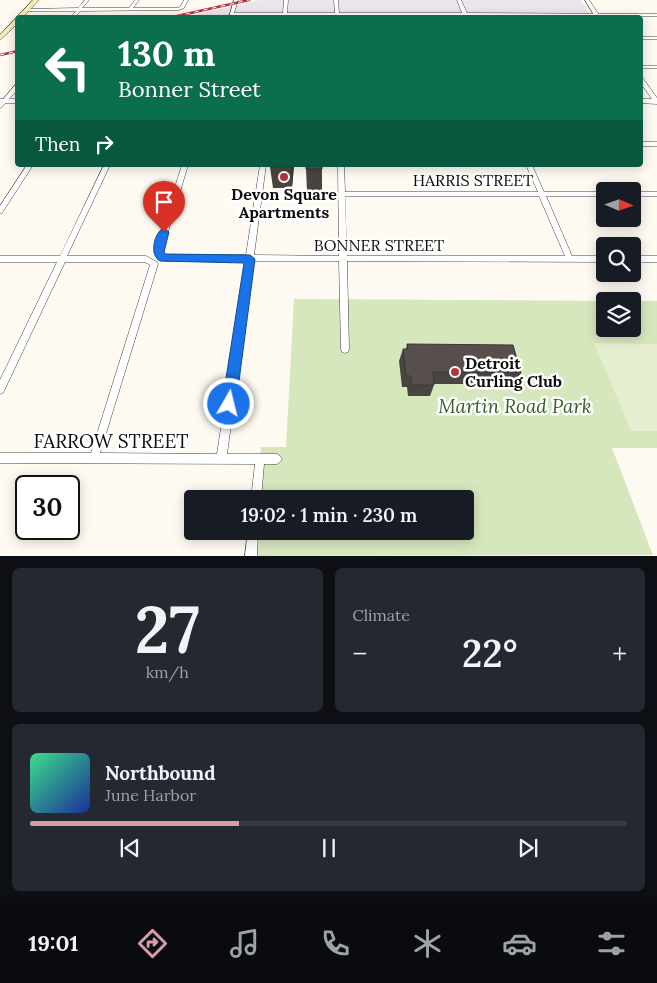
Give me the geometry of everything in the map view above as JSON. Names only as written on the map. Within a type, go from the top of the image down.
[{"type":"main road","points":[[21,15],[36,0]]},
{"type":"main road","points":[[0,38],[15,21]]},
{"type":"street","points":[[75,15],[87,0]]},
{"type":"street","points":[[130,10],[137,0]]},
{"type":"street","points":[[26,10],[180,9],[186,0]]},
{"type":"street","points":[[231,15],[236,0]]},
{"type":"street","points":[[284,15],[286,0]]},
{"type":"street","points":[[336,0],[337,15]]},
{"type":"street","points":[[459,0],[466,15]]},
{"type":"street","points":[[587,0],[597,15]]},
{"type":"street","points":[[643,15],[657,15]]},
{"type":"street","points":[[643,38],[657,38]]},
{"type":"street","points":[[643,66],[657,67]]},
{"type":"street","points":[[643,82],[657,101]]},
{"type":"street","points":[[1,103],[15,87]]},
{"type":"street","points":[[1,103],[15,101]]},
{"type":"street","points":[[643,101],[657,101]]},
{"type":"street","points":[[643,144],[657,144]]},
{"type":"street","points":[[0,211],[29,167]]},
{"type":"street","points":[[0,390],[107,167]]},
{"type":"street","name":"BONNER STREET","points":[[184,167],[158,252],[164,258],[596,259]]},
{"type":"street","points":[[221,459],[263,167]]},
{"type":"street","points":[[341,167],[346,349]]},
{"type":"street","points":[[530,167],[570,259]]},
{"type":"street","name":"HARRIS STREET","points":[[342,194],[596,194]]},
{"type":"street","points":[[641,194],[657,194]]},
{"type":"street","points":[[0,259],[146,259],[154,264],[94,458]]},
{"type":"street","points":[[641,259],[657,259]]},
{"type":"street","name":"FARROW STREET","points":[[0,458],[277,459]]},
{"type":"street","points":[[257,490],[260,459]]},
{"type":"street","points":[[251,556],[252,540]]},
{"type":"shaded area","points":[[260,0],[581,0],[591,15],[193,15]]},
{"type":"green space","name":"Martin Road Park","points":[[294,299],[596,301],[596,337],[641,337],[641,301],[657,301],[657,448],[612,448],[653,555],[251,556],[252,540],[474,540],[474,490],[257,490],[261,447],[286,447]]},
{"type":"green space","points":[[594,343],[657,344],[657,431],[631,431]]},
{"type":"building","points":[[306,167],[322,167],[322,169],[306,169]]},
{"type":"building","points":[[407,344],[513,345],[521,373],[433,372],[434,385],[412,385],[411,376],[406,376],[403,349],[408,349]]},
{"type":"railway","points":[[182,15],[249,0]]},
{"type":"railway","points":[[0,55],[15,52]]},
{"type":"place","name":"Devon Square Apartments","points":[[284,177]]},
{"type":"place","name":"Detroit Curling Club","points":[[455,372]]},
{"type":"route","points":[[164,232],[158,252],[161,258],[250,259],[229,404]]}]
